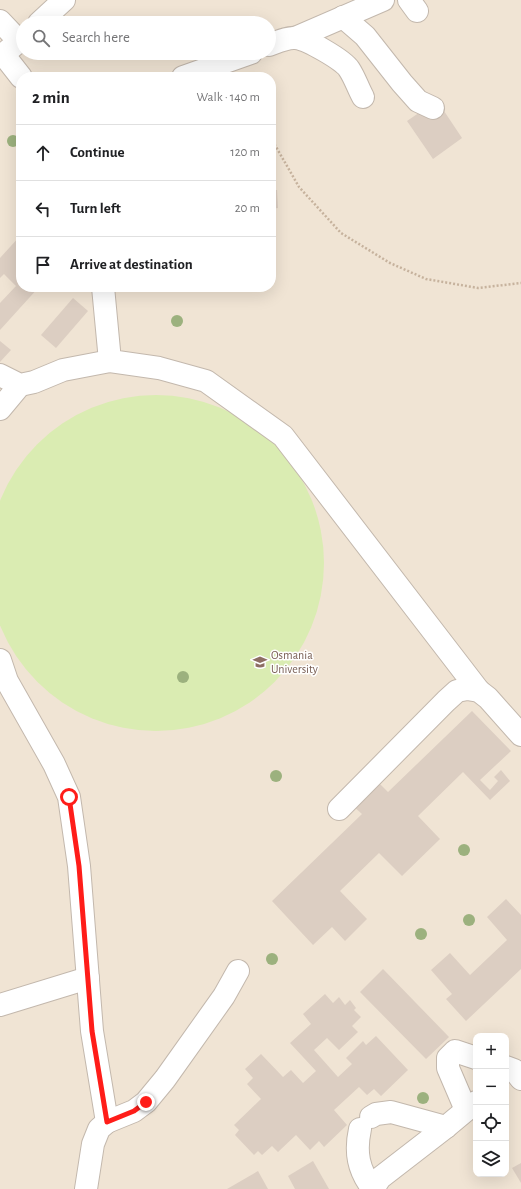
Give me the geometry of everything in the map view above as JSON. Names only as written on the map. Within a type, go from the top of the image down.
[{"type":"street","points":[[47,16],[64,0]]},
{"type":"street","points":[[276,42],[295,38],[383,0]]},
{"type":"street","points":[[343,17],[365,36],[418,101],[433,108]]},
{"type":"street","points":[[0,21],[19,72]]},
{"type":"street","points":[[295,38],[308,42],[329,53],[348,68],[363,98]]},
{"type":"street","points":[[197,72],[230,60]]},
{"type":"street","points":[[103,292],[110,361]]},
{"type":"street","points":[[0,409],[20,385],[34,382],[63,370],[110,361],[159,368],[206,381],[283,436],[479,691],[488,698],[521,735]]},
{"type":"street","points":[[0,375],[20,385]]},
{"type":"street","points":[[0,660],[7,681],[54,764],[69,797],[79,866],[92,1031],[107,1122]]},
{"type":"street","points":[[339,810],[451,696],[457,691],[467,689],[479,691]]},
{"type":"street","points":[[86,1189],[93,1144],[99,1129],[107,1122],[134,1111],[146,1102],[165,1079],[220,1002],[238,971]]},
{"type":"street","points":[[0,1005],[88,978]]},
{"type":"street","points":[[446,1127],[391,1112],[376,1114],[366,1123],[358,1145],[360,1166],[373,1189],[380,1178],[446,1127],[471,1106],[448,1068],[448,1058],[454,1051],[473,1057]]},
{"type":"path","points":[[276,147],[299,187],[341,233],[390,263],[426,279],[478,288],[521,283]]},
{"type":"shaded area","name":"Osmania University","points":[[0,0],[521,0],[521,1189],[0,1189]]},
{"type":"green space","points":[[156,395],[189,398],[205,402],[235,415],[263,433],[286,456],[304,484],[317,514],[323,547],[323,579],[317,612],[304,642],[286,670],[263,693],[249,703],[220,718],[189,728],[156,731],[123,728],[107,724],[77,711],[49,693],[26,670],[8,642],[-1,622],[-1,504],[8,484],[26,456],[49,433],[77,415],[107,402],[123,398]]},
{"type":"building","points":[[426,108],[434,118],[444,111],[462,138],[433,159],[407,121]]},
{"type":"building","points":[[276,190],[277,190],[278,208],[276,208]]},
{"type":"building","points":[[16,240],[16,286],[4,274],[0,278],[0,258]]},
{"type":"building","points":[[16,286],[16,292],[34,292],[0,330],[0,303]]},
{"type":"building","points":[[73,298],[88,311],[56,348],[41,335]]},
{"type":"building","points":[[0,341],[11,350],[0,362]]},
{"type":"building","points":[[472,711],[511,751],[480,780],[490,790],[498,781],[494,777],[501,770],[510,781],[490,800],[463,772],[418,816],[440,839],[402,876],[379,853],[340,891],[367,919],[345,941],[332,927],[313,945],[272,901],[362,814],[353,806],[378,782],[388,792]]},
{"type":"building","points":[[506,899],[521,915],[521,969],[466,1021],[446,999],[452,994],[431,970],[450,953],[470,975],[507,940],[487,917]]},
{"type":"building","points":[[383,969],[449,1037],[426,1059],[360,992]]},
{"type":"building","points":[[325,994],[333,1003],[339,997],[345,1005],[350,1000],[356,1008],[354,1010],[361,1017],[352,1026],[358,1032],[339,1050],[327,1038],[314,1050],[338,1077],[352,1064],[346,1058],[363,1041],[366,1045],[376,1036],[408,1070],[381,1096],[374,1089],[367,1095],[359,1087],[334,1110],[347,1125],[324,1147],[319,1141],[310,1150],[296,1135],[278,1152],[272,1146],[262,1155],[258,1151],[254,1155],[235,1135],[239,1130],[234,1125],[261,1099],[247,1084],[253,1078],[245,1069],[261,1054],[283,1077],[291,1070],[303,1083],[316,1071],[290,1043],[311,1024],[303,1014]]},
{"type":"building","points":[[313,1161],[329,1189],[295,1189],[288,1176]]},
{"type":"building","points":[[521,1163],[521,1183],[512,1168]]},
{"type":"building","points":[[258,1171],[268,1189],[227,1189]]},
{"type":"place","name":"Osmania University","points":[[260,662]]},
{"type":"route","points":[[69,797],[79,866],[92,1031],[107,1122],[134,1111],[146,1102]]}]
